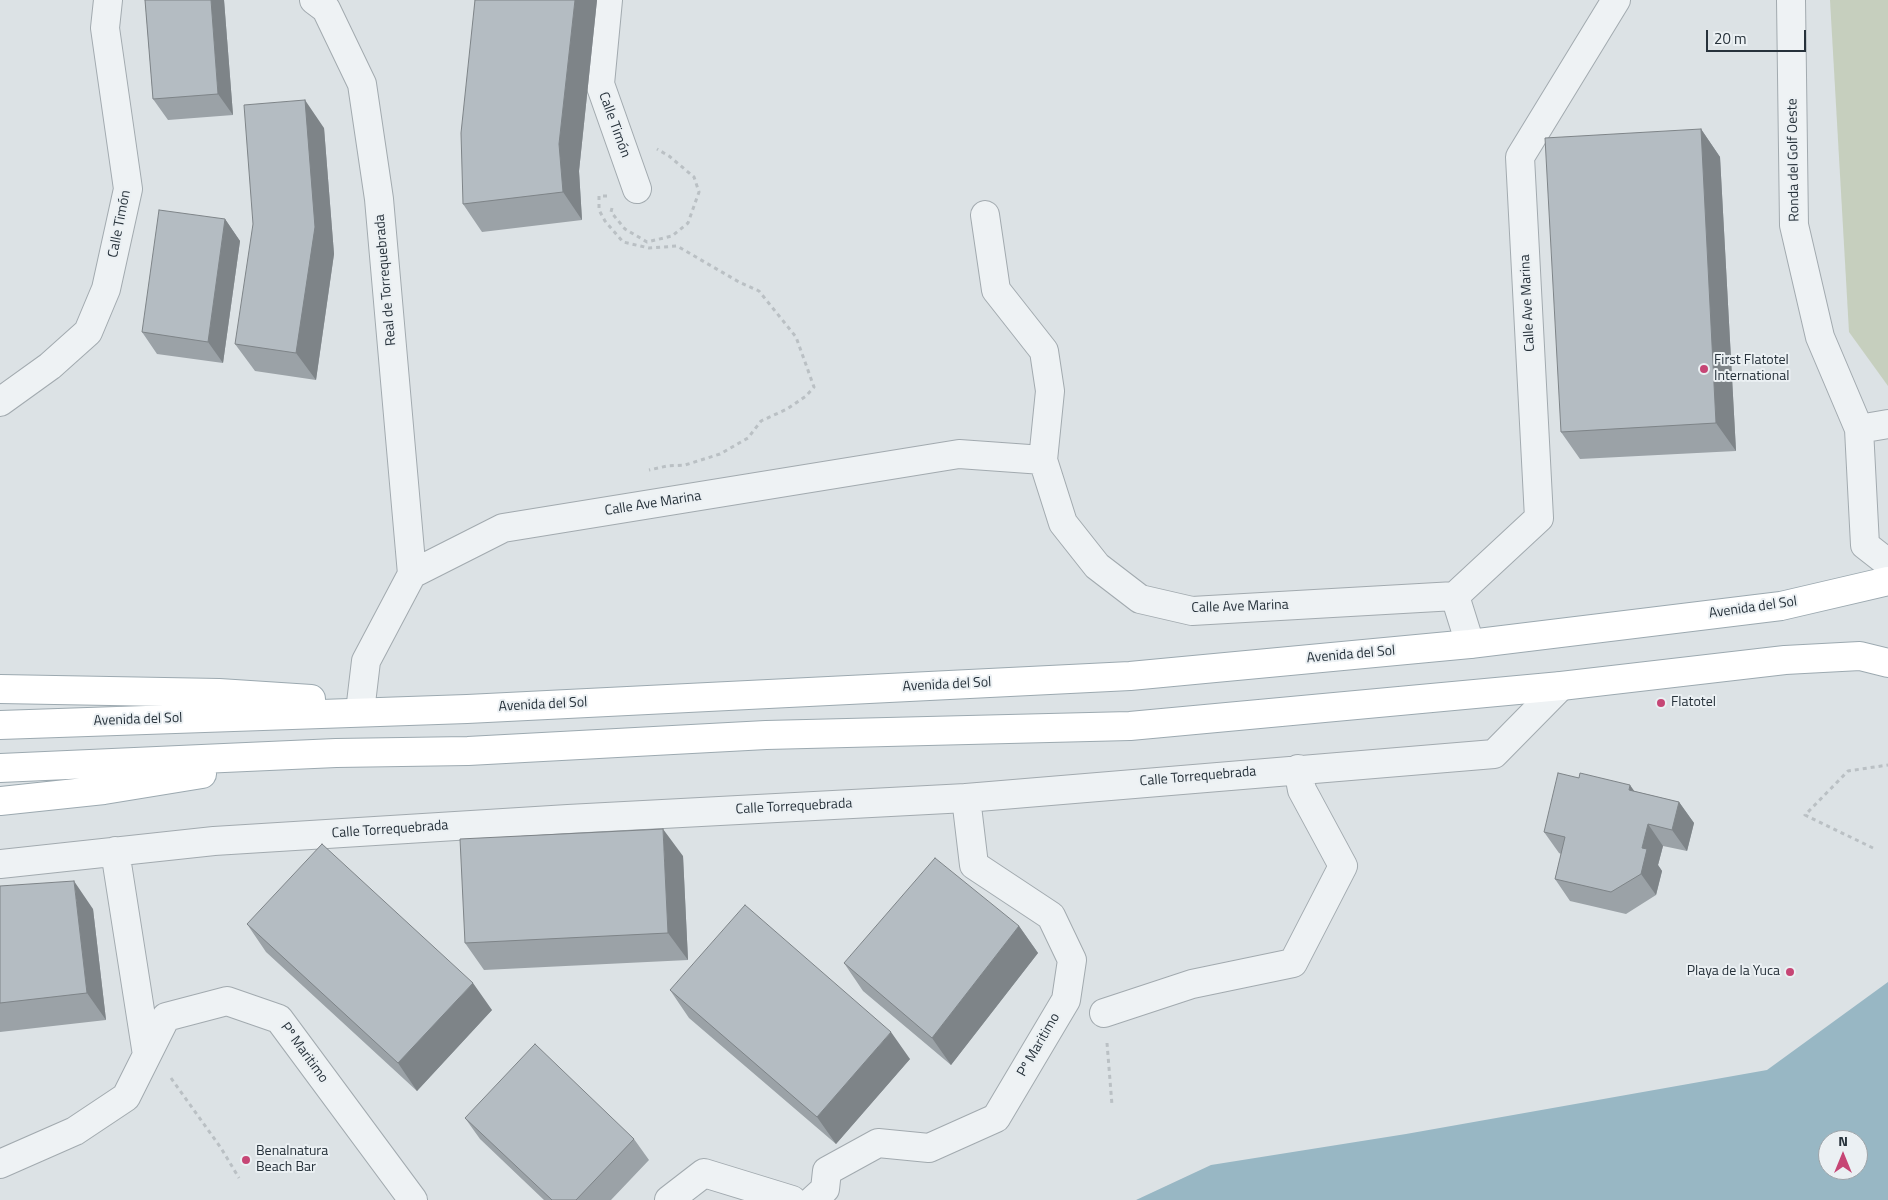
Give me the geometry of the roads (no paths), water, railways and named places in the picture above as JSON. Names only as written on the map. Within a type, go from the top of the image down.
[{"type":"main road","name":"Avenida del Sol","points":[[0,725],[467,709],[1130,676],[1470,644],[1781,606],[1888,581]]},
{"type":"main road","points":[[0,768],[336,753],[468,751],[766,735],[1130,726],[1560,686],[1785,660],[1860,656],[1888,663]]},
{"type":"main road","points":[[0,689],[219,692],[467,709]]},
{"type":"main road","points":[[0,801],[104,790],[336,753]]},
{"type":"street","name":"Calle Timón","points":[[0,402],[50,366],[88,332],[106,289],[128,189],[105,28],[108,0]]},
{"type":"street","name":"Real de Torrequebrada","points":[[314,0],[326,9],[362,84],[379,199],[412,574]]},
{"type":"street","name":"Calle Timón","points":[[608,0],[600,84],[625,192]]},
{"type":"street","name":"Calle Ave Marina","points":[[985,215],[996,290],[1044,351],[1050,391],[1043,460],[1063,522],[1097,566],[1140,599],[1192,611],[1455,596],[1539,518],[1520,158],[1616,0]]},
{"type":"street","name":"Ronda del Golf Oeste","points":[[1791,0],[1794,225],[1820,337],[1859,429],[1865,545],[1888,563]]},
{"type":"street","points":[[1859,429],[1888,424]]},
{"type":"street","name":"Calle Ave Marina","points":[[412,574],[503,528],[959,454],[1043,460]]},
{"type":"street","points":[[362,703],[366,661],[412,574]]},
{"type":"street","points":[[1455,596],[1470,644]]},
{"type":"street","name":"Calle Torrequebrada","points":[[0,864],[214,841],[558,819],[966,798],[1494,754],[1560,686]]},
{"type":"street","points":[[1104,1012],[1192,984],[1294,963],[1343,866],[1302,790],[1298,769]]},
{"type":"street","name":"Pº Maritimo","points":[[813,1200],[825,1189],[827,1172],[878,1143],[929,1148],[996,1118],[1066,1000],[1072,960],[1051,916],[974,865],[966,798]]},
{"type":"street","points":[[115,851],[147,1055]]},
{"type":"street","name":"Pº Maritimo","points":[[0,1164],[75,1132],[126,1097],[166,1017],[227,1002],[280,1019],[413,1200]]},
{"type":"street","points":[[669,1200],[704,1173],[792,1200]]},
{"type":"water","points":[[1888,982],[1888,1200],[1136,1200],[1211,1165],[1406,1134],[1767,1070]]},
{"type":"place","name":"First Flatotel International","points":[[1704,369]]},
{"type":"place","name":"Flatotel","points":[[1661,703]]},
{"type":"place","name":"Playa de la Yuca","points":[[1790,972]]},
{"type":"place","name":"Benalnatura Beach Bar","points":[[246,1160]]}]
